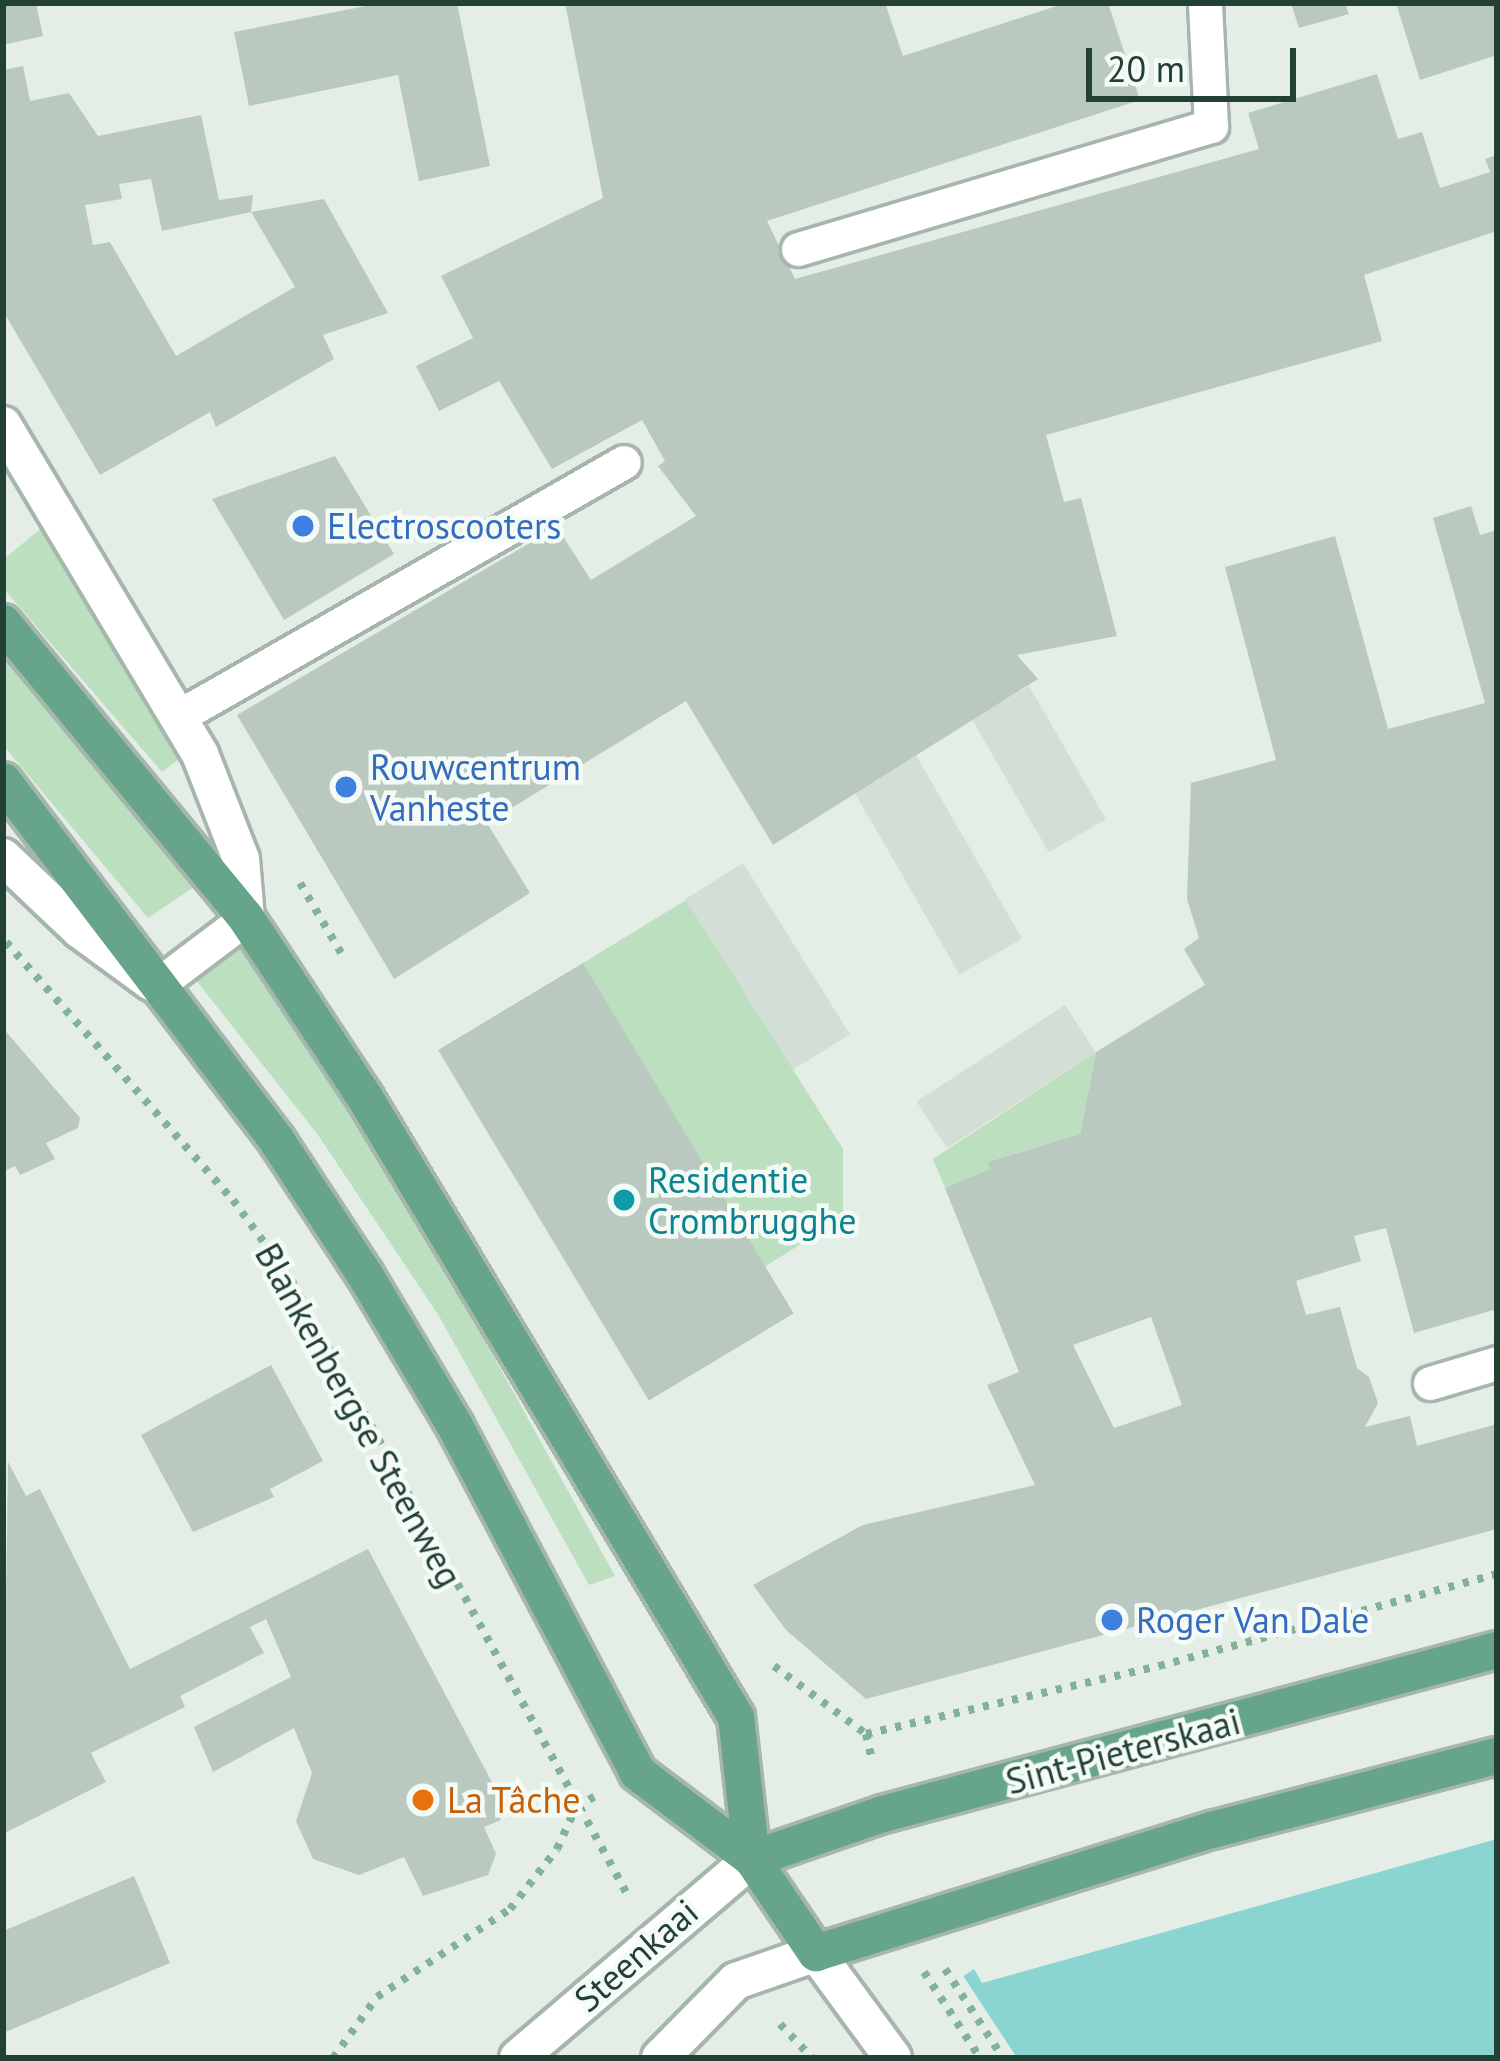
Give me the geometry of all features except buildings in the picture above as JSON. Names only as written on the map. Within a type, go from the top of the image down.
[{"type":"main road","name":"Blankenbergse Steenweg","points":[[3,623],[246,917],[364,1096],[736,1718],[752,1858]]},
{"type":"main road","name":"Blankenbergse Steenweg","points":[[3,781],[277,1141],[365,1275],[455,1426],[638,1773],[752,1858],[816,1953]]},
{"type":"main road","name":"Sint-Pieterskaai","points":[[752,1858],[883,1814],[1497,1650]]},
{"type":"main road","points":[[816,1953],[1212,1830],[1497,1756]]},
{"type":"street","name":"Blankenbergse Steenweg","points":[[3,425],[179,716],[241,859],[246,917]]},
{"type":"street","name":"Blankenbergse Steenweg","points":[[3,857],[80,931],[156,986]]},
{"type":"street","name":"Steenkaai","points":[[512,2057],[665,1924],[752,1858]]},
{"type":"street","points":[[660,2058],[736,1981],[816,1953],[893,2058]]},
{"type":"lane","points":[[798,249],[1211,126],[1205,3]]},
{"type":"lane","points":[[179,716],[624,462]]},
{"type":"lane","points":[[156,986],[246,917]]},
{"type":"lane","points":[[1430,1383],[1497,1363]]},
{"type":"path","name":"Blankenbergse Steenweg","points":[[3,939],[232,1200],[292,1281],[620,1888],[665,1924]]},
{"type":"path","points":[[795,1687],[866,1734],[1497,1574]]},
{"type":"path","points":[[334,2058],[376,1997],[510,1909],[557,1849],[576,1807]]},
{"type":"path","points":[[939,1960],[1003,2058]]},
{"type":"path","points":[[922,1970],[980,2058]]},
{"type":"path","points":[[805,2048],[812,2058]]},
{"type":"shaded area","points":[[1029,686],[1106,819],[1049,852],[972,719]]},
{"type":"shaded area","points":[[916,755],[1022,939],[960,975],[854,791]]},
{"type":"shaded area","points":[[743,863],[850,1034],[792,1070],[685,899]]},
{"type":"shaded area","points":[[1065,1005],[1095,1052],[947,1148],[917,1101]]},
{"type":"green space","points":[[40,529],[179,759],[162,772],[3,588],[3,560]]},
{"type":"green space","points":[[3,652],[200,883],[148,918],[3,745]]},
{"type":"green space","points":[[686,900],[843,1149],[843,1217],[763,1268],[583,963]]},
{"type":"green space","points":[[238,930],[351,1098],[615,1576],[589,1585],[439,1316],[318,1135],[188,970]]},
{"type":"green space","points":[[1096,1052],[1080,1134],[988,1162],[990,1169],[945,1188],[933,1159]]},
{"type":"water","points":[[1497,1839],[1497,2058],[840,2058],[974,1969],[982,1983]]},
{"type":"pier","points":[[960,1971],[1017,2058],[834,2058],[837,2053]]},
{"type":"place","name":"Electroscooters","points":[[303,526]]},
{"type":"place","name":"Rouwcentrum Vanheste","points":[[346,787]]},
{"type":"place","name":"Residentie Crombrugghe","points":[[624,1200]]},
{"type":"place","name":"Roger Van Dale","points":[[1112,1620]]},
{"type":"place","name":"La Tâche","points":[[423,1800]]}]
